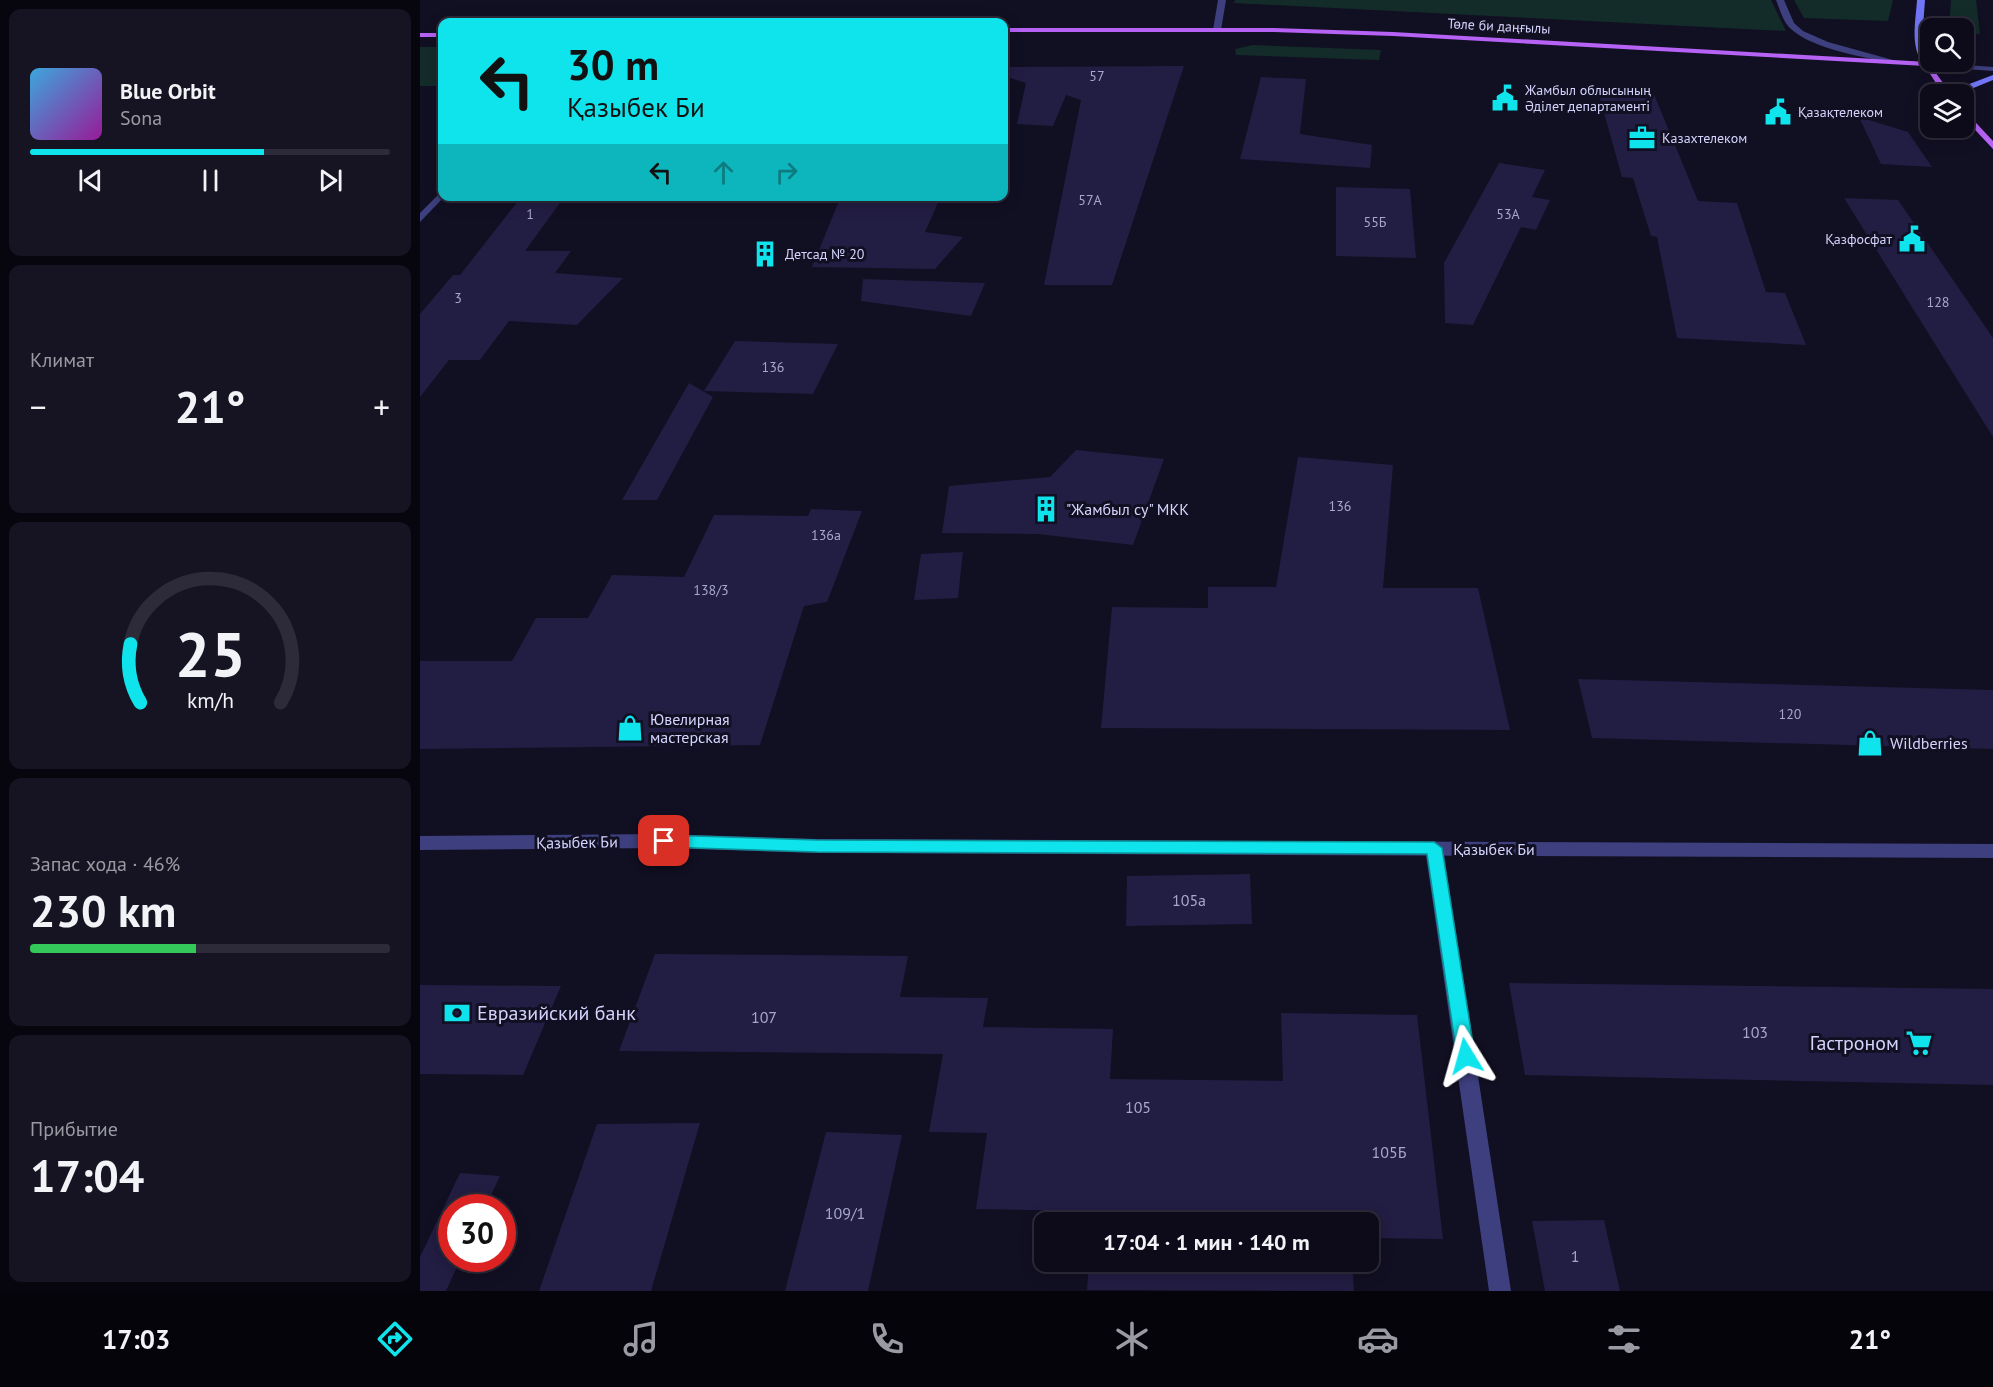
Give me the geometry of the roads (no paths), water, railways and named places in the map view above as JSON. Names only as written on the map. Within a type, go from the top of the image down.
[{"type":"main road","points":[[1920,46],[1918,41],[1921,0]]},
{"type":"main road","name":"Төле би даңғылы","points":[[1008,30],[1217,30],[1393,34],[1920,64]]},
{"type":"main road","points":[[420,35],[438,35]]},
{"type":"main road","points":[[1974,85],[1993,77]]},
{"type":"main road","points":[[1974,124],[1993,146]]},
{"type":"street","points":[[1217,30],[1222,0]]},
{"type":"street","points":[[1780,0],[1793,26],[1808,36],[1896,62]]},
{"type":"street","name":"Төле би даңғылы","points":[[1974,68],[1993,69]]},
{"type":"street","points":[[420,219],[438,199]]},
{"type":"street","name":"Қазыбек Би","points":[[420,843],[664,841],[829,846],[1993,851]]},
{"type":"street","points":[[1434,848],[1500,1291]]},
{"type":"place","name":"Жамбыл облысының Әділет департаменті","points":[[1505,98]]},
{"type":"place","name":"Қазақтелеком","points":[[1778,112]]},
{"type":"place","name":"Казахтелеком","points":[[1642,138]]},
{"type":"place","name":"Қазфосфат","points":[[1912,239]]},
{"type":"place","name":"Детсад № 20","points":[[765,254]]},
{"type":"place","name":"\"Жамбыл су\" МКК","points":[[1046,509]]},
{"type":"place","name":"Ювелирная мастерская","points":[[630,728]]},
{"type":"place","name":"Wildberries","points":[[1870,743]]},
{"type":"place","name":"Евразийский банк","points":[[457,1013]]},
{"type":"place","name":"Гастроном","points":[[1919,1043]]}]
